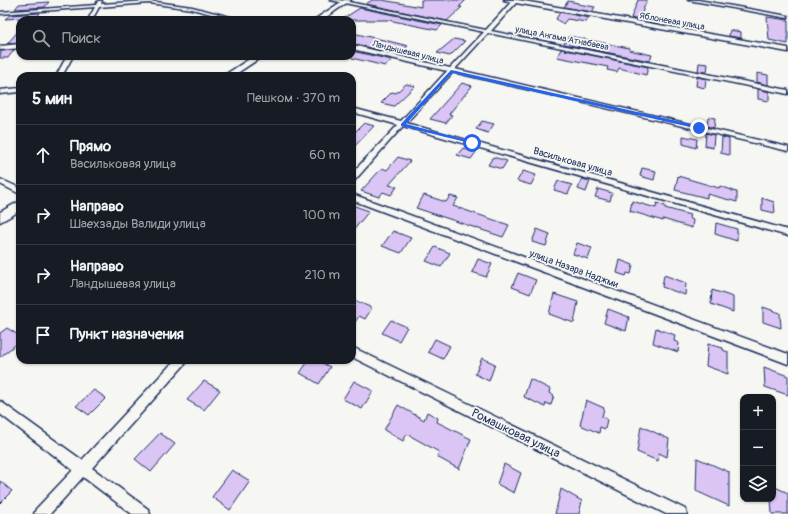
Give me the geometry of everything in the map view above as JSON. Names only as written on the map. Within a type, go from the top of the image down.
[{"type":"street","points":[[92,16],[101,0]]},
{"type":"street","name":"улица Ангама Атнабаева","points":[[332,0],[346,1],[788,92]]},
{"type":"street","name":"Яблоневая улица","points":[[506,0],[788,50]]},
{"type":"street","points":[[690,0],[788,17]]},
{"type":"street","points":[[323,16],[346,1]]},
{"type":"street","points":[[356,174],[515,1]]},
{"type":"street","points":[[0,14],[149,2],[192,8],[224,16]]},
{"type":"street","points":[[0,48],[16,46]]},
{"type":"street","name":"Ландышевая улица","points":[[356,48],[788,149]]},
{"type":"street","points":[[61,72],[68,60]]},
{"type":"street","points":[[234,72],[253,60]]},
{"type":"street","points":[[0,92],[16,90]]},
{"type":"street","name":"Васильковая улица","points":[[356,111],[402,125],[480,145],[788,234]]},
{"type":"street","points":[[0,181],[16,189]]},
{"type":"street","name":"улица Назара Наджми","points":[[356,198],[788,359]]},
{"type":"street","points":[[0,218],[16,208]]},
{"type":"street","name":"Ромашковая улица","points":[[356,354],[680,514]]},
{"type":"street","points":[[41,514],[178,364]]},
{"type":"street","points":[[0,407],[143,514]]},
{"type":"building","points":[[372,0],[382,0],[421,7],[421,0],[466,0],[459,7],[462,7],[447,21],[366,4]]},
{"type":"building","points":[[638,0],[647,0],[639,20],[631,18]]},
{"type":"building","points":[[568,1],[595,7],[592,12],[564,7]]},
{"type":"building","points":[[49,2],[45,7],[15,9],[19,4]]},
{"type":"building","points":[[360,8],[442,25],[437,30],[388,20],[356,20],[356,16],[347,16]]},
{"type":"building","points":[[560,12],[589,18],[586,22],[567,19],[563,24],[556,19]]},
{"type":"building","points":[[40,13],[38,16],[16,16],[16,18],[5,19],[10,15]]},
{"type":"building","points":[[767,17],[788,20],[788,44],[769,40]]},
{"type":"building","points":[[730,30],[741,32],[741,38],[729,36]]},
{"type":"building","points":[[16,34],[16,43],[7,44]]},
{"type":"building","points":[[356,35],[408,46],[399,54],[356,45]]},
{"type":"building","points":[[569,36],[629,48],[629,50],[652,55],[650,61],[564,44]]},
{"type":"building","points":[[454,39],[465,41],[450,56],[437,53]]},
{"type":"building","points":[[561,49],[648,67],[646,75],[619,68],[617,72],[607,70],[608,67],[557,57]]},
{"type":"building","points":[[14,50],[8,58],[0,58],[1,51]]},
{"type":"building","points":[[356,52],[392,60],[385,66],[356,59]]},
{"type":"building","points":[[699,63],[708,64],[707,72],[698,71]]},
{"type":"building","points":[[757,73],[768,75],[768,85],[757,82]]},
{"type":"building","points":[[697,77],[706,79],[705,88],[696,86]]},
{"type":"building","points":[[462,83],[472,86],[449,114],[452,115],[446,123],[430,119]]},
{"type":"building","points":[[406,84],[415,86],[394,106],[381,103],[392,92],[396,93]]},
{"type":"building","points":[[758,89],[769,92],[769,101],[758,99]]},
{"type":"building","points":[[708,117],[715,118],[714,128],[707,126]]},
{"type":"building","points":[[482,121],[494,124],[488,133],[476,129]]},
{"type":"building","points":[[364,123],[374,126],[356,145],[356,131]]},
{"type":"building","points":[[706,133],[714,135],[713,148],[705,146]]},
{"type":"building","points":[[683,136],[697,139],[696,148],[683,144]]},
{"type":"building","points":[[722,137],[729,139],[729,155],[721,153]]},
{"type":"building","points":[[463,148],[476,152],[471,159],[457,155]]},
{"type":"building","points":[[398,157],[410,161],[389,185],[397,187],[391,195],[383,192],[379,197],[361,191],[382,168],[387,170]]},
{"type":"building","points":[[493,157],[507,161],[502,169],[488,165]]},
{"type":"building","points":[[642,168],[656,171],[654,180],[640,176]]},
{"type":"building","points":[[523,171],[536,175],[531,185],[517,181]]},
{"type":"building","points":[[678,176],[719,188],[720,186],[737,192],[737,202],[707,194],[707,198],[675,190]]},
{"type":"building","points":[[582,179],[590,181],[586,192],[578,189]]},
{"type":"building","points":[[558,181],[572,185],[568,194],[554,190]]},
{"type":"building","points":[[598,189],[612,193],[610,201],[595,197]]},
{"type":"building","points":[[424,195],[446,202],[450,196],[458,198],[453,206],[509,225],[503,237],[416,208]]},
{"type":"building","points":[[762,198],[774,202],[775,213],[762,210]]},
{"type":"building","points":[[632,201],[656,208],[657,203],[665,206],[665,208],[690,215],[689,218],[693,220],[692,228],[630,211]]},
{"type":"building","points":[[356,206],[369,211],[356,227]]},
{"type":"building","points":[[716,223],[737,229],[737,241],[715,234]]},
{"type":"building","points":[[537,229],[550,234],[546,246],[532,242]]},
{"type":"building","points":[[393,231],[411,238],[401,253],[382,246]]},
{"type":"building","points":[[577,243],[592,248],[588,259],[573,254]]},
{"type":"building","points":[[435,247],[450,253],[441,267],[426,261]]},
{"type":"building","points":[[478,259],[492,264],[486,277],[472,272]]},
{"type":"building","points":[[620,260],[633,265],[631,274],[627,273],[626,276],[617,273]]},
{"type":"building","points":[[518,273],[536,280],[530,294],[512,287]]},
{"type":"building","points":[[664,275],[686,283],[685,295],[662,287]]},
{"type":"building","points":[[712,290],[733,297],[733,312],[711,304]]},
{"type":"building","points":[[554,294],[578,302],[574,323],[549,314]]},
{"type":"building","points":[[356,301],[372,308],[365,319],[359,316],[356,321]]},
{"type":"building","points":[[763,307],[780,313],[781,328],[763,322]]},
{"type":"building","points":[[608,309],[629,317],[626,331],[604,323]]},
{"type":"building","points":[[391,320],[407,327],[399,341],[382,333]]},
{"type":"building","points":[[7,328],[16,334],[16,344],[0,357],[0,333]]},
{"type":"building","points":[[656,328],[675,335],[674,341],[679,343],[678,352],[653,343]]},
{"type":"building","points":[[435,339],[450,346],[443,359],[428,352]]},
{"type":"building","points":[[708,344],[723,348],[723,350],[728,352],[728,374],[706,366]]},
{"type":"building","points":[[482,358],[495,364],[489,381],[475,374]]},
{"type":"building","points":[[306,364],[324,364],[330,367],[319,384],[300,373]]},
{"type":"building","points":[[764,367],[788,376],[788,395],[765,387]]},
{"type":"building","points":[[530,379],[550,389],[549,393],[554,396],[551,405],[546,403],[545,407],[524,397]]},
{"type":"building","points":[[204,381],[220,390],[204,410],[187,400]]},
{"type":"building","points":[[354,381],[373,391],[362,409],[343,399]]},
{"type":"building","points":[[94,390],[106,398],[89,415],[76,406]]},
{"type":"building","points":[[586,400],[604,408],[602,417],[607,419],[605,429],[600,427],[599,433],[580,425]]},
{"type":"building","points":[[398,405],[424,420],[427,412],[438,418],[437,422],[471,439],[459,469],[437,457],[439,452],[407,434],[403,441],[384,430]]},
{"type":"building","points":[[641,426],[669,439],[667,457],[659,453],[658,461],[637,452]]},
{"type":"building","points":[[160,433],[175,444],[151,472],[135,459]]},
{"type":"building","points":[[697,458],[729,472],[729,506],[696,491]]},
{"type":"building","points":[[504,464],[521,473],[514,493],[497,484]]},
{"type":"building","points":[[232,470],[250,481],[230,510],[212,497]]},
{"type":"building","points":[[0,481],[12,491],[0,503]]},
{"type":"building","points":[[776,487],[788,493],[788,514],[772,514],[771,502],[776,502]]},
{"type":"building","points":[[561,489],[582,501],[579,514],[555,514]]},
{"type":"route","points":[[472,143],[402,125],[451,71],[699,128]]}]
